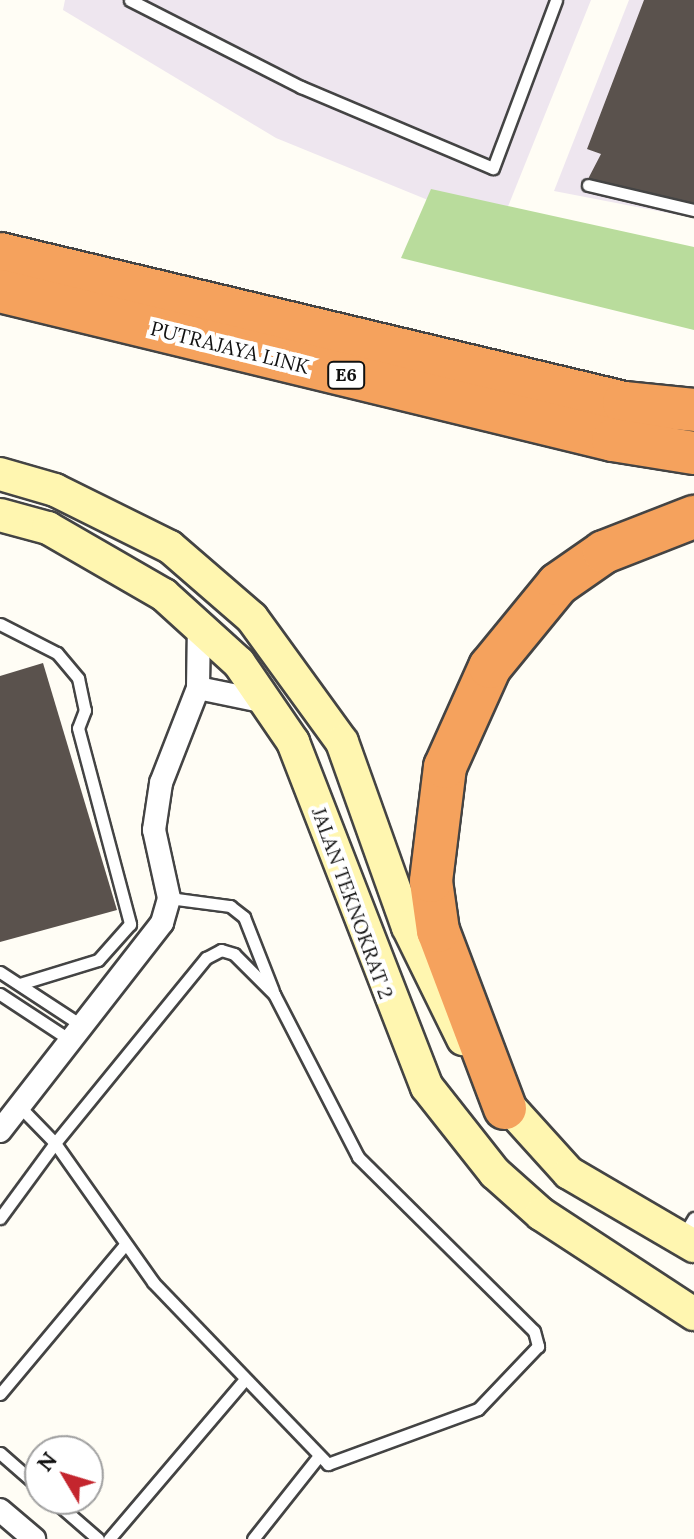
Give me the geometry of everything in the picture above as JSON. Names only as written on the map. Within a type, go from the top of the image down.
[{"type":"highway","name":"PUTRAJAYA LINK","points":[[0,254],[624,403],[694,410]]},
{"type":"highway","name":"PUTRAJAYA LINK","points":[[0,291],[613,440],[694,453]]},
{"type":"highway","points":[[505,1108],[438,931],[431,881],[445,767],[490,667],[558,584],[604,552],[694,517]]},
{"type":"main road","points":[[0,474],[66,495],[170,547],[252,618],[342,742],[408,927],[449,1016],[505,1108],[569,1173],[689,1234]]},
{"type":"main road","name":"JALAN TEKNOKRAT 2","points":[[0,515],[48,528],[164,595],[239,663],[293,742],[427,1087],[495,1173],[541,1214],[694,1314]]},
{"type":"street","points":[[0,1131],[162,923],[169,898],[154,830],[161,783],[198,688],[199,627]]},
{"type":"street","points":[[198,688],[266,702]]},
{"type":"street","points":[[0,1510],[34,1539]]},
{"type":"lane","points":[[130,0],[301,87],[493,168],[556,0]]},
{"type":"lane","points":[[588,185],[694,210]]},
{"type":"lane","points":[[0,624],[57,653],[78,678],[85,710],[78,728],[130,924],[98,960],[20,984]]},
{"type":"lane","points":[[20,1107],[55,1143],[123,1247],[318,1457],[340,1465],[478,1409],[539,1340],[358,1157],[274,994],[244,917],[230,906],[169,898]]},
{"type":"lane","points":[[0,1218],[55,1143],[212,954],[234,954],[274,994]]},
{"type":"lane","points":[[0,972],[20,984],[76,1033]]},
{"type":"lane","points":[[0,994],[76,1033]]},
{"type":"lane","points":[[0,1394],[123,1247]]},
{"type":"lane","points":[[109,1539],[245,1379]]},
{"type":"lane","points":[[0,1453],[24,1474]]},
{"type":"lane","points":[[253,1539],[318,1457]]},
{"type":"lane","points":[[70,1515],[98,1539]]},
{"type":"shaded area","points":[[65,0],[591,0],[499,229],[276,138],[63,10]]},
{"type":"shaded area","points":[[629,0],[694,0],[694,218],[554,191]]},
{"type":"green space","points":[[431,189],[694,247],[694,330],[401,258]]},
{"type":"building","points":[[644,0],[694,0],[694,203],[588,179],[601,154],[587,149]]},
{"type":"building","points":[[43,663],[117,910],[0,942],[0,676]]}]
